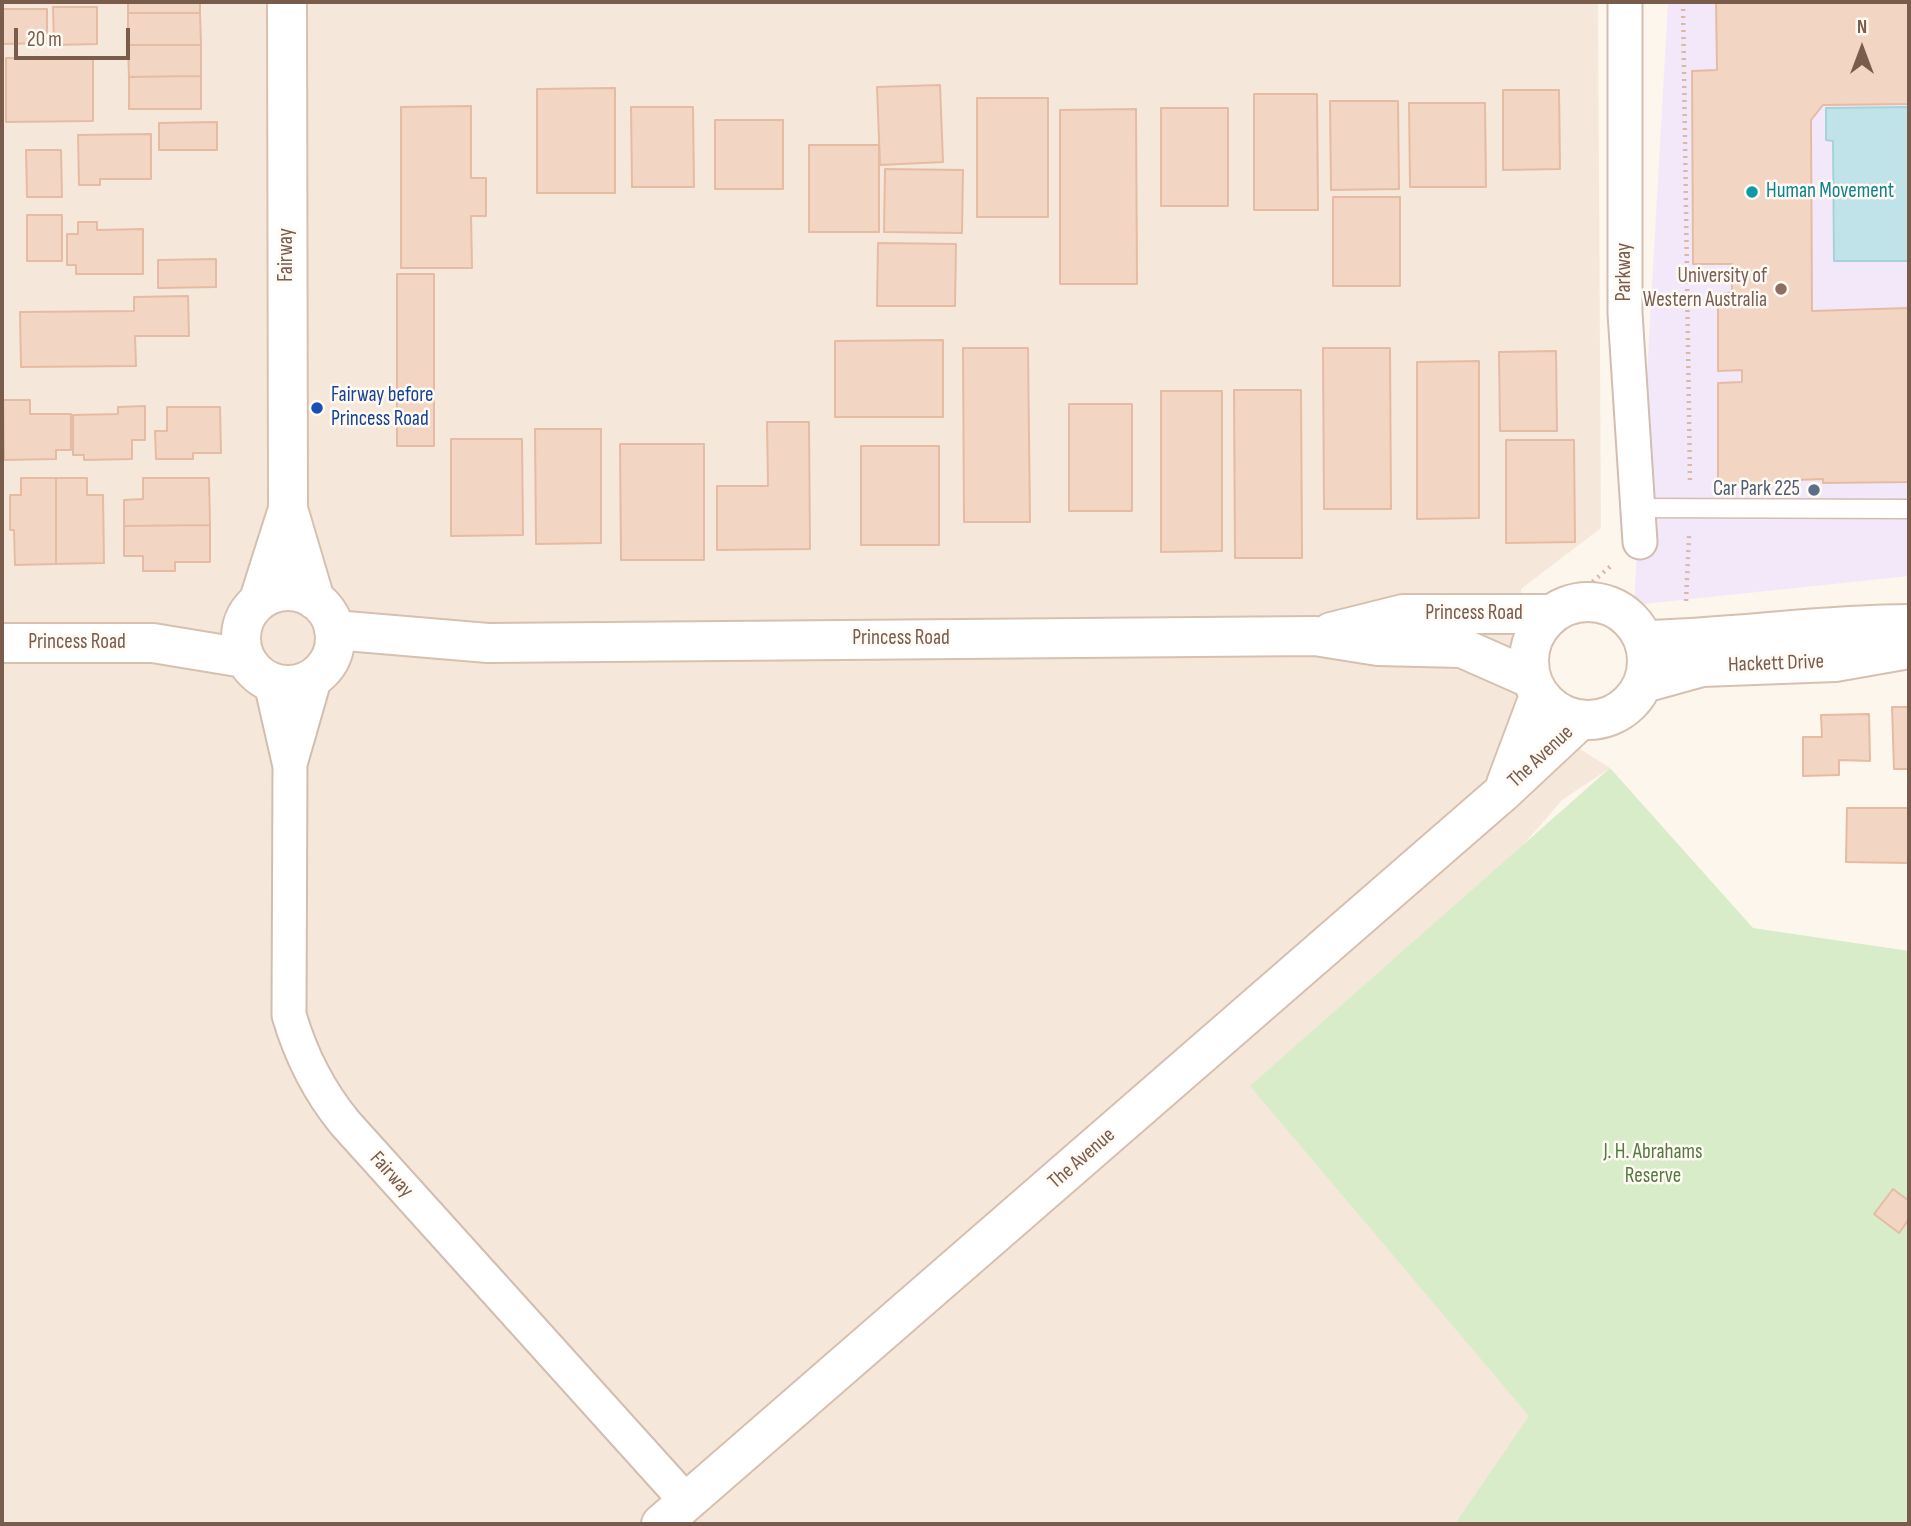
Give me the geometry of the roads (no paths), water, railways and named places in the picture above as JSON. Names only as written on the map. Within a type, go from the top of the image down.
[{"type":"main road","name":"Fairway","points":[[254,641],[288,509],[286,2]]},
{"type":"main road","name":"Fairway","points":[[288,509],[324,642]]},
{"type":"main road","points":[[287,591],[302,593],[324,642],[301,684],[285,685],[254,641],[272,594],[287,591]]},
{"type":"main road","points":[[1584,601],[1602,603],[1620,611],[1634,623],[1644,639],[1648,658],[1644,683],[1625,708],[1608,717],[1579,721],[1553,710],[1535,687],[1528,659],[1531,639],[1539,625],[1558,610],[1584,601]]},
{"type":"main road","name":"Princess Road","points":[[1315,636],[1403,614],[1558,610]]},
{"type":"main road","name":"Hackett Drive","points":[[1644,639],[1684,639],[1876,624],[1909,624]]},
{"type":"main road","name":"Princess Road","points":[[324,642],[1315,636],[1378,646],[1462,648],[1535,687]]},
{"type":"main road","name":"Princess Road","points":[[2,643],[254,641]]},
{"type":"main road","name":"Hackett Drive","points":[[1644,683],[1702,667],[1835,662],[1909,649]]},
{"type":"main road","name":"The Avenue","points":[[1502,793],[1535,687]]},
{"type":"main road","name":"The Avenue","points":[[674,1513],[1502,793],[1579,721]]},
{"type":"street","name":"Parkway","points":[[1625,2],[1625,313],[1640,542]]},
{"type":"street","name":"Fairway","points":[[254,641],[290,766]]},
{"type":"street","name":"Fairway","points":[[324,642],[290,766],[289,1014],[298,1045],[326,1100],[674,1513]]},
{"type":"lane","points":[[1637,508],[1909,509]]},
{"type":"water","points":[[1909,107],[1909,261],[1834,261],[1833,141],[1826,140],[1826,108]]},
{"type":"place","name":"Human Movement","points":[[1752,192]]},
{"type":"place","name":"University of Western Australia","points":[[1781,289]]},
{"type":"place","name":"Fairway before Princess Road","points":[[317,408]]},
{"type":"place","name":"Car Park 225","points":[[1814,490]]},
{"type":"park label","name":"J. H. Abrahams Reserve","points":[[1653,1165]]}]
